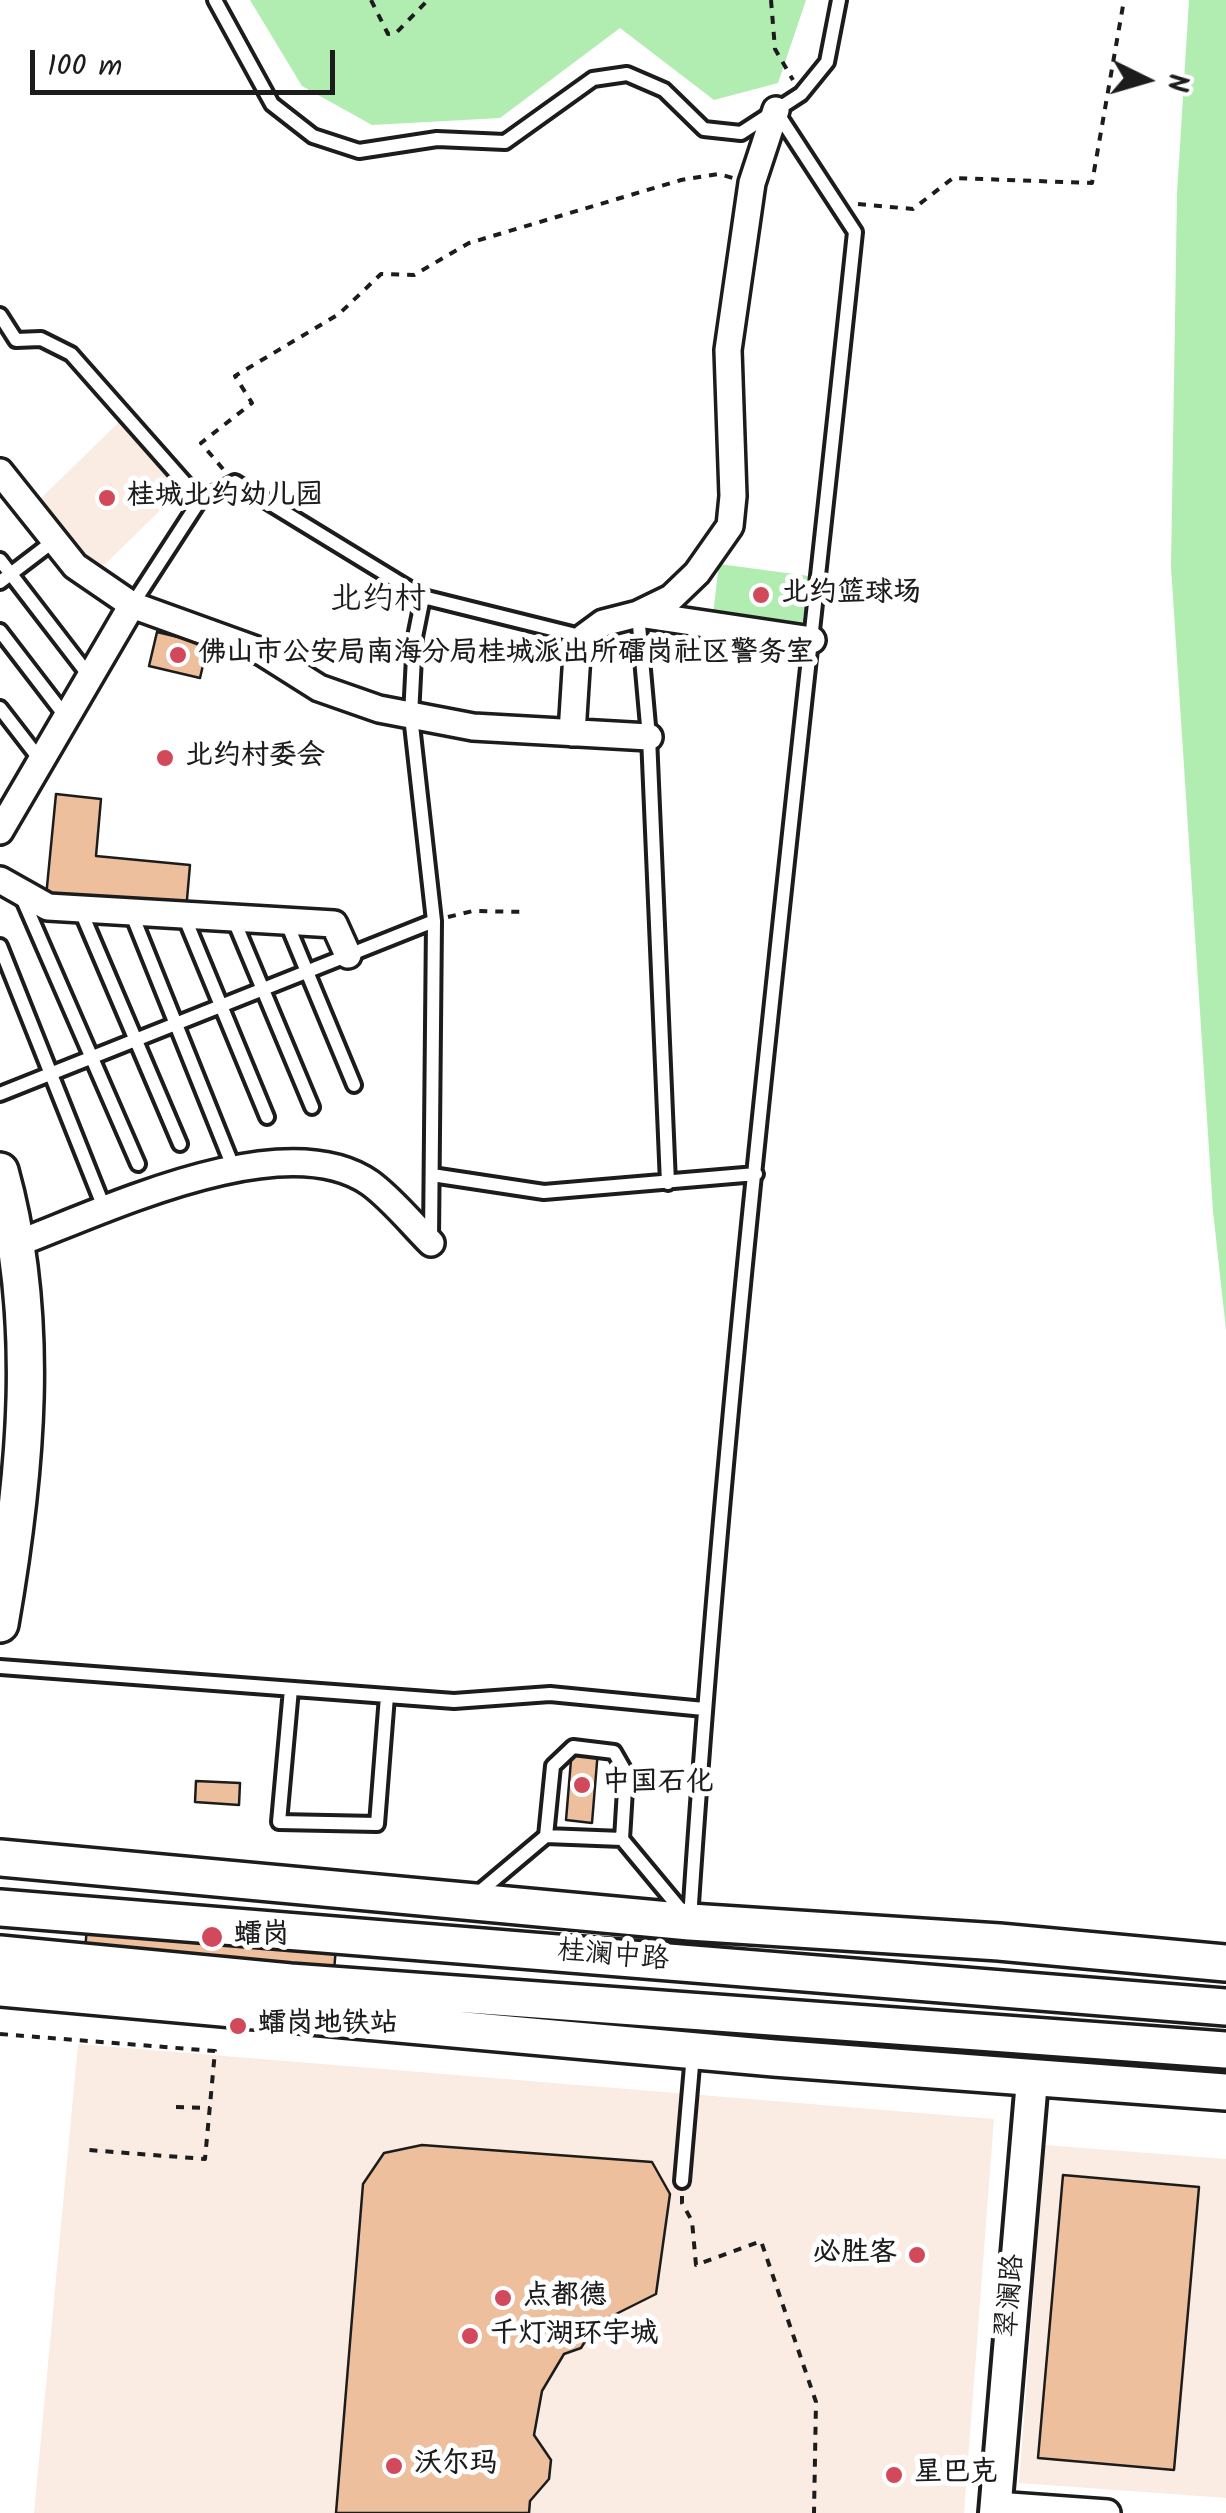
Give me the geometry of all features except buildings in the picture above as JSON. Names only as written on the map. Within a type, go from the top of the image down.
[{"type":"main road","points":[[0,1171],[16,1244],[23,1307],[24,1400],[15,1540],[0,1624]]},
{"type":"main road","points":[[6,1851],[158,1873],[690,1922],[998,1942],[1226,1964]]},
{"type":"main road","points":[[158,1873],[297,1933]]},
{"type":"main road","name":"桂澜中路","points":[[0,1908],[1226,2006]]},
{"type":"main road","name":"桂澜中路","points":[[0,1954],[290,1982],[1226,2050]]},
{"type":"main road","points":[[128,2000],[290,1982]]},
{"type":"main road","points":[[8,1992],[1032,2080],[1226,2092]]},
{"type":"street","points":[[572,733],[577,654],[584,637],[603,623],[638,614],[671,598],[698,573],[730,526],[728,350],[752,183],[776,110]]},
{"type":"street","points":[[0,472],[76,566],[132,605],[262,652],[319,688],[379,709],[473,727],[649,737]]},
{"type":"street","points":[[0,831],[10,803],[41,761],[132,605]]},
{"type":"street","points":[[638,614],[812,640]]},
{"type":"street","points":[[10,886],[48,908],[334,924],[348,955]]},
{"type":"street","points":[[16,1244],[207,1172],[270,1164],[333,1166],[370,1183],[431,1244]]},
{"type":"street","name":"翠澜路","points":[[996,2509],[1032,2080]]},
{"type":"street","points":[[996,2509],[1106,2513]]},
{"type":"lane","points":[[215,0],[272,104],[312,136],[360,151],[438,139],[505,142],[593,80],[627,74],[664,90],[704,129],[741,133],[801,94],[827,62],[839,0]]},
{"type":"lane","points":[[690,1922],[704,1710],[756,1174],[856,232],[776,110]]},
{"type":"lane","points":[[0,314],[16,340],[42,339],[71,354],[200,500]]},
{"type":"lane","points":[[132,605],[200,500],[235,482],[423,597],[584,637]]},
{"type":"lane","points":[[5,578],[55,540]]},
{"type":"lane","points":[[0,560],[5,578],[90,677]]},
{"type":"lane","points":[[423,597],[415,637],[411,716],[434,921],[431,1244]]},
{"type":"lane","points":[[638,614],[649,737],[668,1183]]},
{"type":"lane","points":[[0,631],[66,718]]},
{"type":"lane","points":[[0,708],[41,761]]},
{"type":"lane","points":[[10,886],[138,1164]]},
{"type":"lane","points":[[80,909],[180,1144]]},
{"type":"lane","points":[[131,912],[234,1168]]},
{"type":"lane","points":[[183,915],[267,1117]]},
{"type":"lane","points":[[233,918],[312,1107]]},
{"type":"lane","points":[[286,921],[354,1086]]},
{"type":"lane","points":[[0,1094],[434,921]]},
{"type":"lane","points":[[0,946],[105,1210]]},
{"type":"lane","points":[[432,1175],[544,1192],[756,1174]]},
{"type":"lane","points":[[0,1667],[454,1701],[550,1694],[704,1710]]},
{"type":"lane","points":[[291,1689],[279,1822],[377,1824],[388,1696]]},
{"type":"lane","points":[[546,1836],[552,1766],[572,1747],[614,1752],[626,1772],[622,1840],[690,1922]]},
{"type":"lane","points":[[468,1901],[546,1836],[622,1840]]},
{"type":"lane","points":[[682,2181],[694,2051]]},
{"type":"path","points":[[371,0],[388,34],[396,33],[428,0]]},
{"type":"path","points":[[771,0],[776,49],[801,94]]},
{"type":"path","points":[[836,202],[914,209],[953,178],[1092,183],[1124,0]]},
{"type":"path","points":[[235,482],[200,443],[252,404],[235,376],[340,314],[380,274],[414,275],[469,244],[681,180],[719,174],[752,183]]},
{"type":"path","points":[[434,921],[473,911],[527,912]]},
{"type":"path","points":[[0,2034],[215,2051],[205,2159],[88,2150]]},
{"type":"path","points":[[176,2106],[210,2108]]},
{"type":"path","points":[[682,2181],[682,2203],[692,2221],[696,2265],[761,2240],[816,2402],[814,2513]]},
{"type":"shaded area","name":"桂城北约幼儿园","points":[[119,422],[183,488],[94,575],[31,508]]},
{"type":"shaded area","points":[[78,2044],[994,2119],[964,2513],[34,2513]]},
{"type":"shaded area","points":[[1045,2145],[1226,2159],[1226,2498],[1019,2483]]},
{"type":"green space","points":[[250,0],[806,0],[778,83],[714,100],[620,28],[500,118],[372,125],[302,86]]},
{"type":"green space","points":[[1189,0],[1226,0],[1226,1330],[1213,1211],[1171,567],[1177,194]]},
{"type":"green space","name":"北约篮球场","points":[[719,564],[809,576],[802,626],[713,615]]},
{"type":"place","name":"桂城北约幼儿园","points":[[107,498]]},
{"type":"place","name":"北约篮球场","points":[[761,595]]},
{"type":"place","name":"佛山市公安局南海分局桂城派出所礌岗社区警务室","points":[[178,655]]},
{"type":"place","name":"北约村委会","points":[[165,758]]},
{"type":"place","name":"中国石化","points":[[582,1785]]},
{"type":"place","name":"𧒽岗","points":[[212,1937]]},
{"type":"place","name":"𧒽岗地铁站","points":[[238,2026]]},
{"type":"place","name":"必胜客","points":[[917,2255]]},
{"type":"place","name":"点都德","points":[[503,2298]]},
{"type":"place","name":"千灯湖环宇城","points":[[470,2336]]},
{"type":"place","name":"沃尔玛","points":[[394,2466]]},
{"type":"place","name":"星巴克","points":[[894,2475]]},
{"type":"district","name":"北约村","points":[[378,603]]}]
